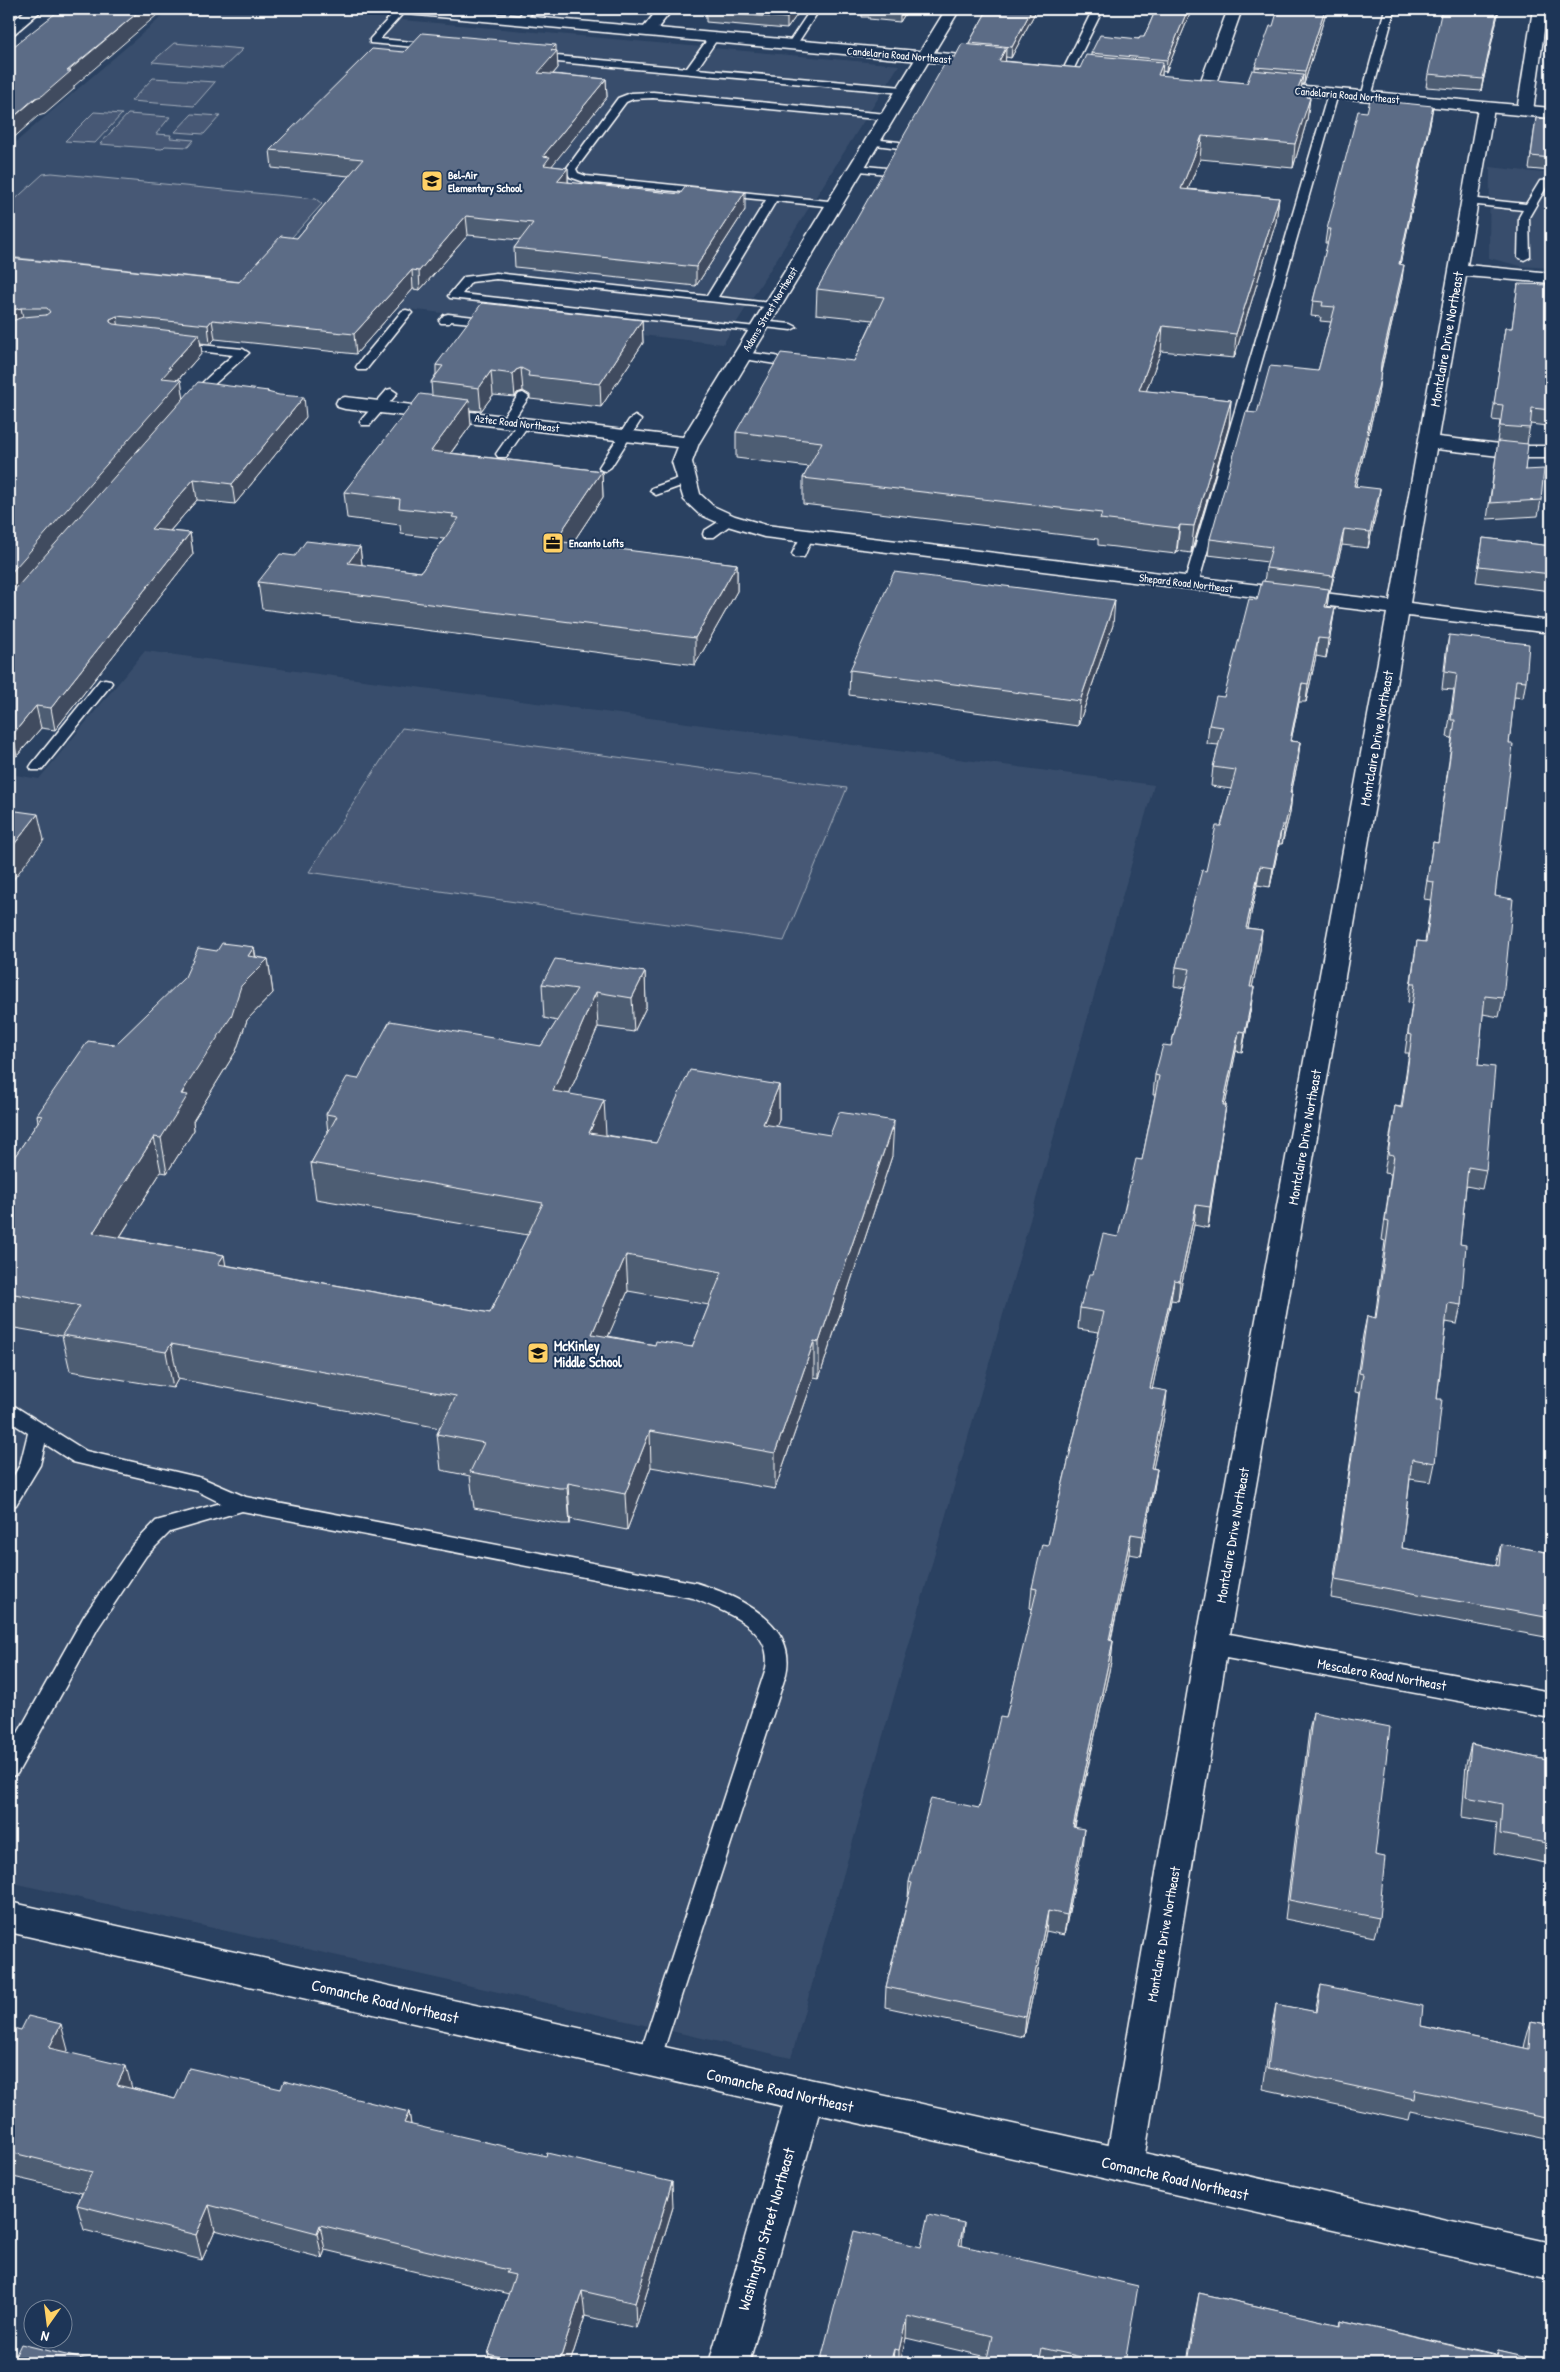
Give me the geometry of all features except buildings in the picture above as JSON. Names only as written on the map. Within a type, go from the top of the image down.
[{"type":"street","points":[[9,31],[36,9]]},
{"type":"street","name":"Candelaria Road Northeast","points":[[396,9],[526,14],[648,32],[1002,64]]},
{"type":"street","points":[[648,32],[666,9]]},
{"type":"street","name":"Adams Street Northeast","points":[[809,544],[728,520],[706,510],[691,496],[685,480],[682,462],[689,443],[758,327],[953,9]]},
{"type":"street","points":[[1208,83],[1236,9]]},
{"type":"street","points":[[1525,111],[1540,9]]},
{"type":"street","points":[[1049,68],[1086,72]]},
{"type":"street","points":[[1189,81],[1227,84]]},
{"type":"street","name":"Candelaria Road Northeast","points":[[1256,87],[1551,113]]},
{"type":"street","name":"Montclaire Drive Northeast","points":[[1124,2166],[1212,1643],[1399,608],[1486,108]]},
{"type":"street","points":[[1459,270],[1551,278]]},
{"type":"street","name":"Aztec Road Northeast","points":[[345,402],[385,400],[515,423],[630,428],[689,443]]},
{"type":"street","points":[[1428,442],[1518,452],[1551,452]]},
{"type":"street","name":"Shepard Road Northeast","points":[[809,544],[1191,584],[1551,627]]},
{"type":"street","name":"Mescalero Road Northeast","points":[[1212,1643],[1551,1705]]},
{"type":"street","name":"Comanche Road Northeast","points":[[9,1918],[1551,2261]]},
{"type":"street","name":"Washington Street Northeast","points":[[729,2363],[805,2095]]},
{"type":"lane","points":[[402,9],[374,42],[445,48]]},
{"type":"lane","points":[[792,45],[816,9]]},
{"type":"lane","points":[[1068,70],[1098,9]]},
{"type":"lane","points":[[1366,97],[1390,9]]},
{"type":"lane","points":[[690,71],[713,38]]},
{"type":"lane","points":[[375,55],[386,43]]},
{"type":"lane","points":[[523,56],[903,90]]},
{"type":"lane","points":[[834,204],[584,179],[574,175],[571,169],[622,100],[631,96],[653,94],[887,117]]},
{"type":"lane","points":[[1191,584],[1333,94]]},
{"type":"lane","points":[[872,142],[899,145]]},
{"type":"lane","points":[[856,168],[886,171]]},
{"type":"lane","points":[[1524,257],[1524,217],[1544,183],[1551,183]]},
{"type":"lane","points":[[711,299],[773,198]]},
{"type":"lane","points":[[1469,201],[1530,208]]},
{"type":"lane","points":[[771,306],[496,276],[468,279],[454,296],[758,327],[791,327]]},
{"type":"lane","points":[[362,367],[406,313]]},
{"type":"lane","points":[[445,321],[448,317],[506,324]]},
{"type":"lane","points":[[167,345],[243,353],[206,386],[186,408]]},
{"type":"lane","points":[[741,356],[776,360]]},
{"type":"lane","points":[[502,454],[515,423],[523,396]]},
{"type":"lane","points":[[366,422],[385,400]]},
{"type":"lane","points":[[605,467],[630,428]]},
{"type":"lane","points":[[656,491],[685,480]]},
{"type":"lane","points":[[709,534],[728,520]]},
{"type":"lane","points":[[38,768],[105,683]]},
{"type":"lane","points":[[9,1412],[80,1457],[202,1485],[242,1504],[697,1592],[745,1613],[768,1633],[778,1658],[765,1706],[650,2060]]},
{"type":"lane","points":[[9,1500],[30,1465],[38,1431]]},
{"type":"lane","points":[[9,1768],[91,1622],[138,1551],[163,1526],[242,1504]]},
{"type":"shaded area","points":[[171,9],[281,9],[899,65],[723,344],[9,265],[9,148]]},
{"type":"shaded area","points":[[174,43],[243,49],[223,68],[152,62]]},
{"type":"shaded area","points":[[153,78],[215,82],[194,106],[131,101]]},
{"type":"shaded area","points":[[94,112],[122,114],[95,143],[65,141]]},
{"type":"shaded area","points":[[128,114],[170,117],[156,134],[171,135],[170,138],[194,140],[188,147],[165,146],[162,149],[100,144]]},
{"type":"shaded area","points":[[192,114],[220,116],[204,134],[175,132]]},
{"type":"shaded area","points":[[1490,167],[1551,174],[1551,268],[1521,266],[1489,258]]},
{"type":"shaded area","points":[[52,173],[316,199],[322,204],[254,279],[243,282],[9,257],[9,205],[43,174]]},
{"type":"shaded area","points":[[145,651],[1154,785],[791,2058],[9,1882],[9,774],[39,779]]},
{"type":"shaded area","points":[[402,728],[847,788],[784,941],[309,872]]},
{"type":"place","name":"Bel-Air Elementary School","points":[[432,181]]},
{"type":"place","name":"Encanto Lofts","points":[[553,543]]},
{"type":"place","name":"McKinley Middle School","points":[[538,1353]]}]
